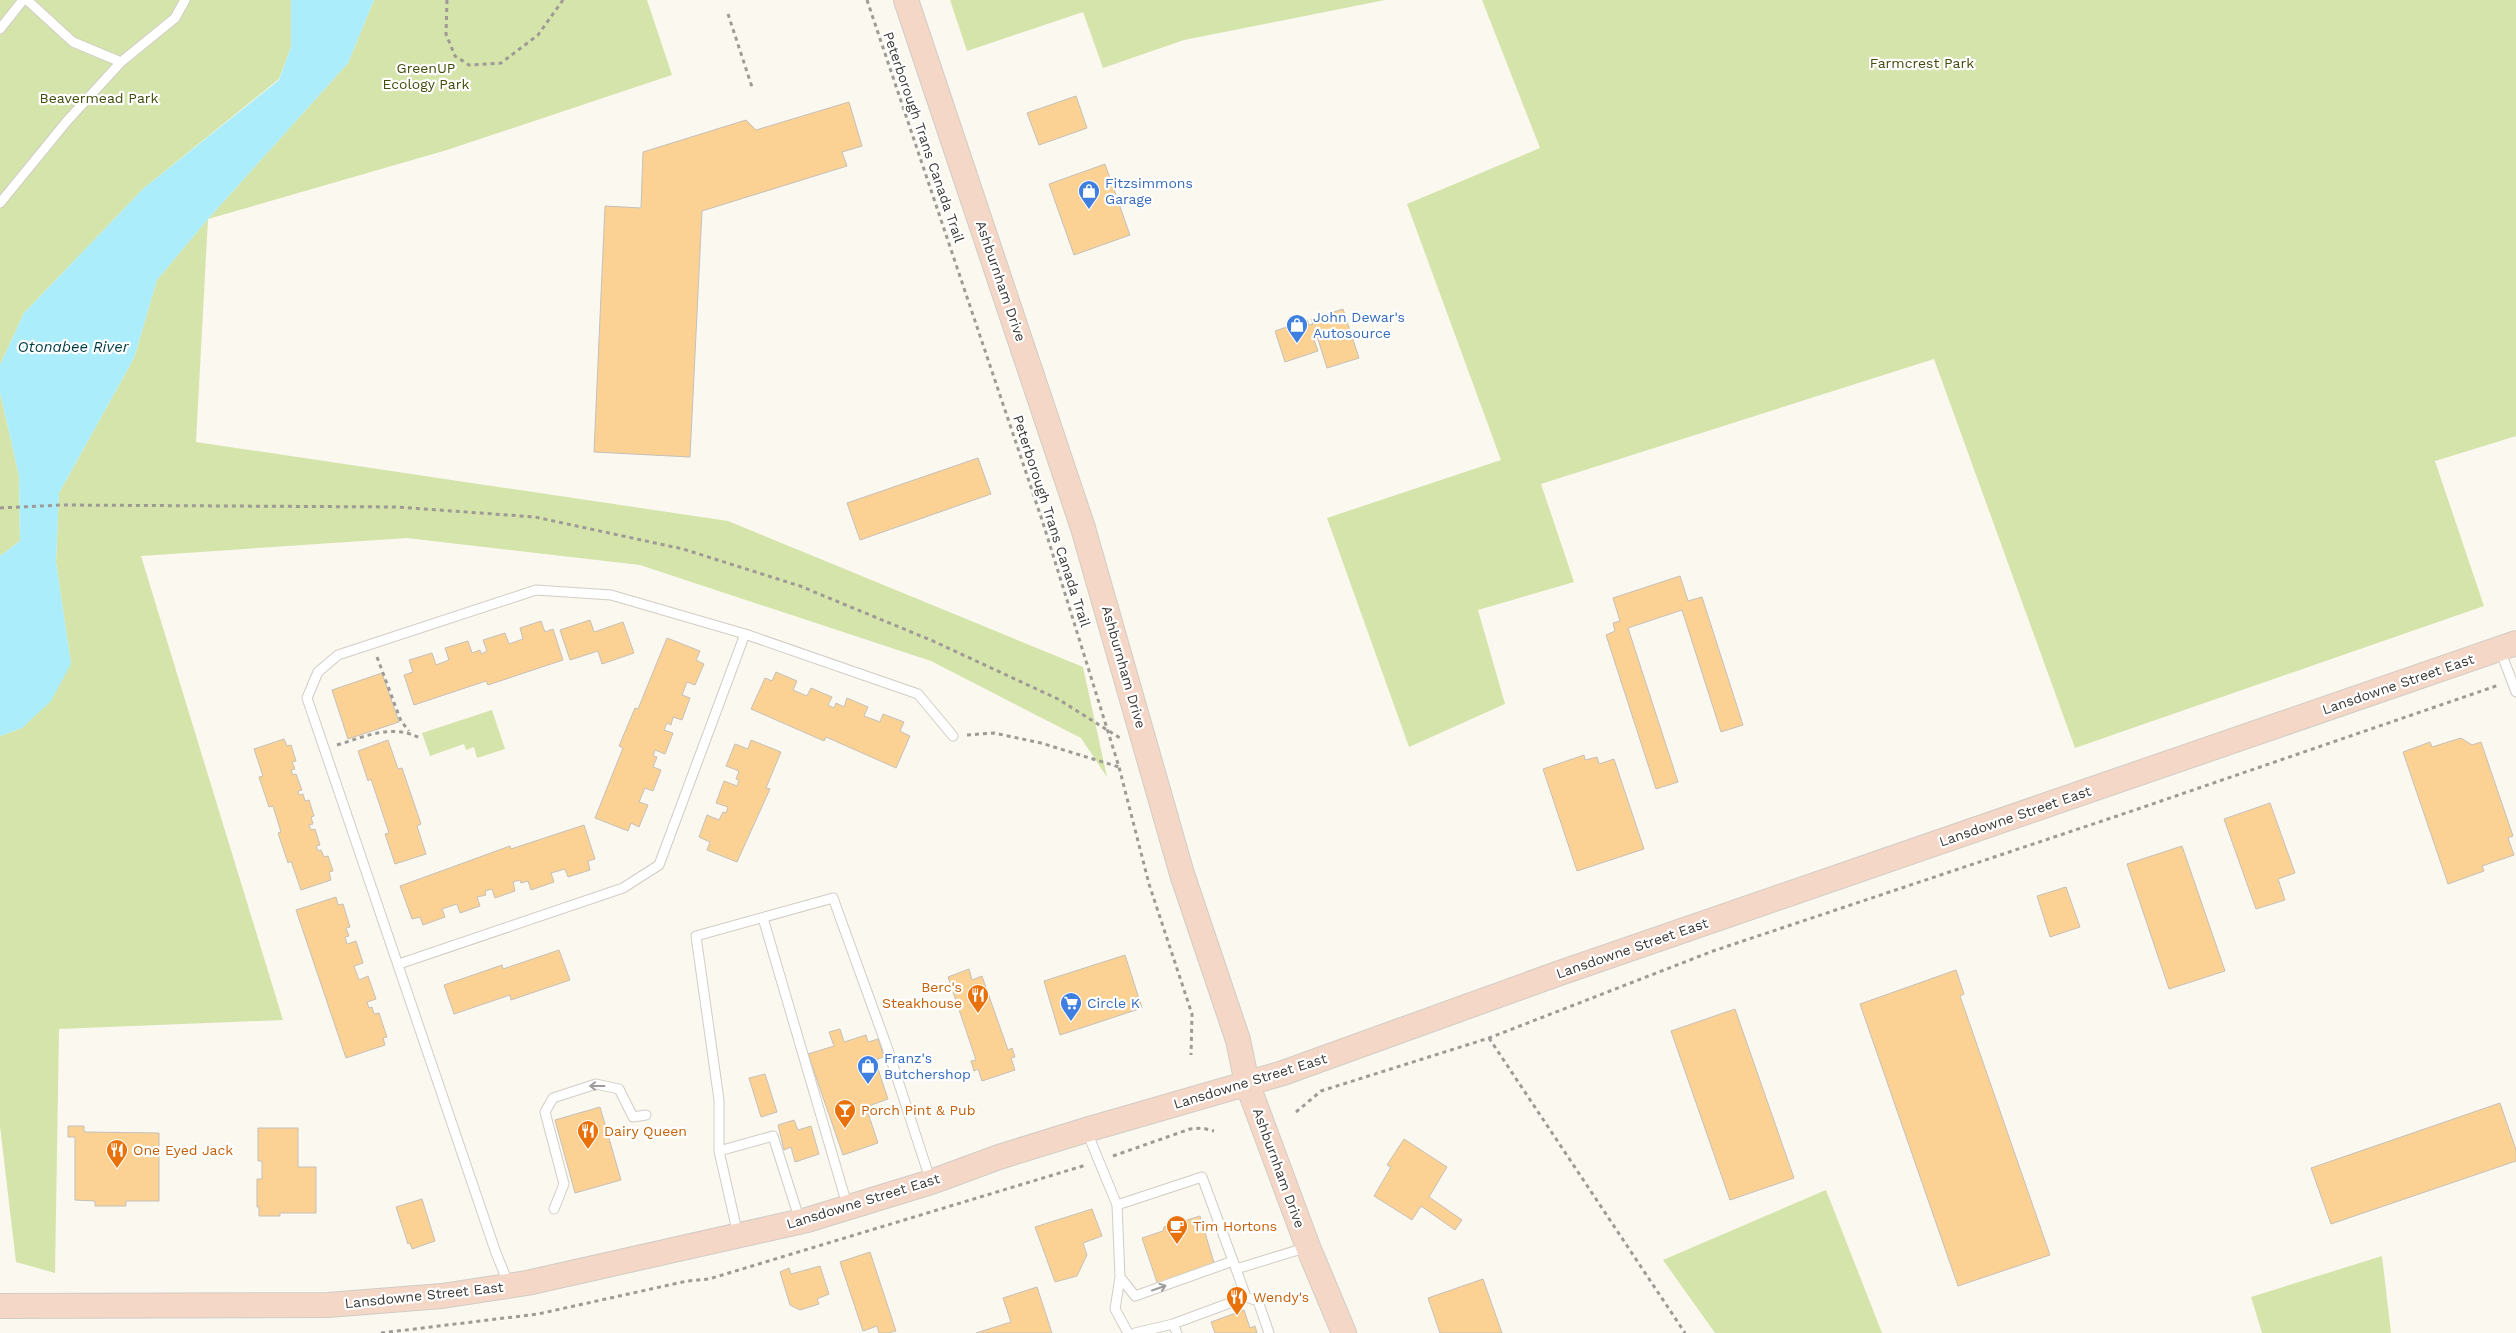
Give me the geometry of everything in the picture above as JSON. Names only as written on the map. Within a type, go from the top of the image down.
[{"type":"main road","name":"Ashburnham Drive","points":[[906,0],[1083,528],[1182,874],[1238,1040],[1248,1083],[1308,1247],[1344,1333]]},
{"type":"main road","name":"Lansdowne Street East","points":[[0,1306],[328,1305],[442,1296],[510,1286],[801,1222],[931,1182],[999,1157],[1086,1130],[1283,1073],[1557,974],[2508,646]]},
{"type":"lane","points":[[0,29],[22,0]]},
{"type":"lane","points":[[28,0],[73,42],[121,62]]},
{"type":"lane","points":[[0,203],[67,121],[121,62],[175,18],[185,0]]},
{"type":"lane","points":[[510,1286],[496,1253],[307,698],[318,672],[338,655],[536,590],[611,595],[745,634],[918,694],[953,736]]},
{"type":"lane","points":[[398,964],[624,888],[659,865],[745,634]]},
{"type":"lane","points":[[2508,646],[2512,680],[2516,692]]},
{"type":"lane","points":[[738,1235],[719,1151],[719,1100],[696,936],[833,898],[887,1047],[931,1182]]},
{"type":"lane","points":[[763,918],[848,1208]]},
{"type":"lane","points":[[554,1209],[564,1184],[545,1112],[553,1098],[596,1084],[619,1089],[633,1117],[646,1115]]},
{"type":"lane","points":[[1086,1130],[1117,1205],[1120,1277],[1116,1309],[1128,1333]]},
{"type":"lane","points":[[719,1151],[774,1136],[801,1222]]},
{"type":"lane","points":[[1117,1205],[1202,1178],[1246,1297]]},
{"type":"lane","points":[[1120,1277],[1136,1296],[1234,1265],[1308,1247]]},
{"type":"lane","points":[[1135,1333],[1175,1329],[1246,1297],[1258,1301],[1269,1333]]},
{"type":"path","points":[[447,0],[446,34],[455,56],[469,65],[501,63],[538,35],[563,0]]},
{"type":"path","name":"Peterborough Trans Canada Trail","points":[[867,0],[1043,523],[1108,730],[1149,884],[1192,1014],[1191,1055]]},
{"type":"path","points":[[728,14],[752,86]]},
{"type":"path","points":[[0,508],[62,505],[397,507],[535,517],[665,545],[800,586],[933,641],[1058,699],[1149,756]]},
{"type":"path","points":[[372,644],[401,721],[409,732],[422,739]]},
{"type":"path","points":[[1296,1112],[1321,1091],[1489,1038],[1713,951],[2120,815],[2512,680]]},
{"type":"path","points":[[324,749],[384,731],[409,732]]},
{"type":"path","points":[[953,736],[994,733],[1041,743],[1119,767]]},
{"type":"path","points":[[1489,1038],[1685,1333]]},
{"type":"path","points":[[381,1333],[538,1314],[687,1281],[709,1279],[1010,1190],[1190,1130],[1202,1128],[1214,1131]]},
{"type":"green space","name":"Beavermead Park","points":[[0,0],[292,0],[291,47],[279,79],[144,188],[24,313],[0,365]]},
{"type":"green space","name":"GreenUP Ecology Park","points":[[374,0],[647,0],[672,75],[447,150],[208,219],[348,63]]},
{"type":"green space","points":[[950,0],[1385,0],[1184,40],[1103,68],[1083,12],[967,51]]},
{"type":"green space","name":"Farmcrest Park","points":[[1482,0],[2516,0],[2516,436],[2435,461],[2484,606],[2075,748],[1934,359],[1541,484],[1574,582],[1478,610],[1505,704],[1409,747],[1327,518],[1501,460],[1407,204],[1540,148]]},
{"type":"green space","points":[[208,219],[196,442],[728,521],[1083,667],[1107,777],[1081,738],[931,661],[640,565],[407,538],[141,556],[283,1020],[59,1029],[55,1273],[16,1262],[0,1126],[0,736],[22,728],[71,664],[56,562],[59,493],[134,358],[157,280]]},
{"type":"green space","points":[[0,392],[19,476],[20,541],[0,556]]},
{"type":"green space","points":[[492,710],[505,749],[477,758],[474,747],[466,750],[464,744],[430,756],[422,733]]},
{"type":"green space","points":[[1826,1190],[1882,1333],[1715,1333],[1663,1260]]},
{"type":"green space","points":[[2382,1256],[2391,1333],[2262,1333],[2251,1297]]},
{"type":"water","name":"Otonabee River","points":[[291,0],[374,0],[348,63],[208,219],[157,280],[134,358],[59,493],[56,562],[71,664],[51,701],[22,728],[0,736],[0,556],[20,541],[19,476],[0,392],[0,365],[24,313],[144,188],[279,80],[291,47]]},
{"type":"building","points":[[1076,96],[1087,128],[1039,145],[1027,113]]},
{"type":"building","points":[[849,102],[862,146],[842,152],[847,166],[702,211],[690,457],[594,452],[605,206],[641,208],[643,152],[746,120],[756,130]]},
{"type":"building","name":"Fitzsimmons Garage","points":[[1105,164],[1130,235],[1074,255],[1049,184]]},
{"type":"building","name":"John Dewar's Autosource","points":[[1343,309],[1359,358],[1327,368],[1317,336],[1313,337],[1318,351],[1285,362],[1275,331],[1307,320],[1309,325],[1313,324],[1311,319]]},
{"type":"building","points":[[978,458],[991,494],[860,540],[847,503]]},
{"type":"building","points":[[1680,576],[1688,601],[1702,597],[1743,725],[1721,732],[1682,610],[1628,628],[1678,782],[1656,789],[1606,635],[1615,631],[1613,623],[1620,621],[1613,598]]},
{"type":"building","points":[[590,620],[594,632],[623,622],[634,653],[602,664],[598,651],[570,660],[560,630]]},
{"type":"building","points":[[541,621],[545,632],[553,629],[563,660],[488,685],[486,681],[414,705],[404,675],[413,672],[409,660],[432,653],[436,665],[449,660],[445,648],[468,641],[472,653],[480,650],[481,654],[487,651],[483,640],[505,633],[509,644],[523,639],[520,628]]},
{"type":"building","points":[[667,638],[700,651],[696,660],[704,664],[695,685],[687,682],[682,695],[690,698],[682,720],[673,717],[671,725],[667,723],[664,730],[673,733],[665,754],[655,750],[653,756],[657,757],[653,767],[661,770],[653,791],[645,788],[639,802],[648,805],[639,827],[631,823],[628,831],[595,818],[623,748],[619,746],[635,708],[638,709]]},
{"type":"building","points":[[776,672],[797,681],[793,690],[807,696],[811,688],[832,697],[828,705],[834,708],[836,703],[844,707],[847,698],[868,707],[864,716],[880,722],[883,714],[904,722],[900,731],[910,736],[896,768],[826,737],[824,741],[751,709],[765,678],[772,681]]},
{"type":"building","points":[[382,673],[399,722],[348,739],[332,690]]},
{"type":"building","points":[[2461,738],[2472,745],[2481,742],[2513,836],[2508,838],[2514,855],[2482,866],[2484,871],[2448,884],[2403,752],[2430,742],[2432,747]]},
{"type":"building","points":[[284,739],[287,746],[291,745],[296,761],[292,762],[295,769],[291,770],[293,775],[296,774],[302,790],[298,791],[299,795],[303,794],[305,801],[309,800],[314,816],[311,817],[313,824],[309,825],[311,830],[315,829],[320,845],[316,846],[318,851],[321,850],[324,857],[328,856],[333,871],[329,872],[331,880],[301,890],[291,861],[288,863],[278,833],[281,832],[273,806],[269,807],[259,777],[263,776],[254,749]]},
{"type":"building","points":[[388,740],[398,769],[402,768],[421,824],[417,826],[426,854],[395,864],[385,834],[389,833],[371,779],[368,781],[358,751]]},
{"type":"building","points":[[751,740],[781,752],[766,788],[770,789],[737,862],[707,850],[710,842],[699,837],[707,815],[719,820],[723,812],[726,813],[728,807],[716,803],[724,781],[737,786],[739,780],[736,779],[739,771],[726,766],[735,744],[748,749]]},
{"type":"building","points":[[1584,755],[1585,760],[1597,757],[1599,764],[1614,759],[1644,849],[1577,871],[1543,769]]},
{"type":"building","points":[[2270,803],[2295,873],[2278,879],[2285,900],[2256,909],[2224,819]]},
{"type":"building","points":[[584,825],[595,859],[588,861],[590,870],[568,877],[565,869],[551,873],[554,882],[531,890],[528,881],[521,883],[520,880],[513,882],[515,891],[495,898],[492,889],[485,891],[486,895],[477,897],[480,906],[460,913],[457,904],[442,909],[445,917],[423,925],[420,917],[412,919],[400,886],[510,846],[511,849]]},
{"type":"building","points":[[2182,846],[2225,971],[2169,989],[2127,864]]},
{"type":"building","points":[[2066,887],[2080,927],[2050,937],[2037,896]]},
{"type":"building","points":[[336,897],[338,905],[343,904],[350,927],[346,928],[349,936],[345,937],[347,944],[356,941],[363,963],[354,966],[359,980],[368,976],[376,999],[367,1002],[369,1008],[372,1007],[374,1014],[379,1013],[387,1037],[383,1038],[385,1045],[346,1058],[296,910]]},
{"type":"building","points":[[559,950],[570,980],[511,1000],[510,995],[454,1014],[444,985],[502,965],[503,969]]},
{"type":"building","points":[[1125,955],[1142,1008],[1060,1035],[1044,981]]},
{"type":"building","name":"Berc's Steakhouse","points":[[969,969],[972,980],[982,976],[1008,1050],[1012,1048],[1015,1057],[1011,1058],[1015,1070],[982,1081],[978,1069],[974,1071],[971,1061],[976,1060],[948,977]]},
{"type":"building","points":[[1956,970],[1964,994],[1960,996],[2050,1255],[1958,1286],[1860,1004]]},
{"type":"building","points":[[1735,1009],[1794,1178],[1730,1200],[1671,1031]]},
{"type":"building","points":[[840,1029],[844,1042],[866,1035],[868,1042],[878,1039],[884,1057],[875,1060],[888,1099],[866,1107],[878,1143],[843,1155],[808,1054],[834,1046],[829,1032]]},
{"type":"building","points":[[765,1074],[777,1112],[761,1117],[749,1078]]},
{"type":"building","points":[[2500,1103],[2516,1150],[2516,1161],[2331,1224],[2311,1168]]},
{"type":"building","name":"Dairy Queen","points":[[600,1107],[621,1180],[575,1193],[555,1120]]},
{"type":"building","points":[[794,1120],[798,1130],[811,1126],[819,1154],[795,1162],[791,1147],[784,1150],[778,1125]]},
{"type":"building","name":"One Eyed Jack","points":[[68,1126],[84,1126],[84,1132],[159,1133],[159,1201],[126,1201],[126,1206],[95,1206],[95,1201],[75,1200],[75,1137],[68,1137]]},
{"type":"building","points":[[258,1128],[298,1128],[298,1167],[316,1167],[316,1213],[280,1213],[280,1216],[259,1216],[259,1207],[257,1207],[257,1179],[262,1179],[262,1161],[258,1161]]},
{"type":"building","points":[[1404,1139],[1447,1167],[1429,1197],[1462,1220],[1455,1230],[1421,1206],[1412,1220],[1374,1196],[1391,1167],[1387,1165]]},
{"type":"building","points":[[422,1199],[435,1241],[412,1249],[410,1243],[408,1244],[396,1207]]},
{"type":"building","points":[[1092,1209],[1102,1236],[1083,1243],[1087,1255],[1077,1276],[1055,1282],[1035,1227]]},
{"type":"building","name":"Tim Hortons","points":[[1200,1216],[1215,1266],[1158,1285],[1142,1238],[1163,1231],[1164,1227]]},
{"type":"building","points":[[870,1252],[896,1331],[879,1333],[877,1326],[863,1331],[840,1262]]},
{"type":"building","points":[[820,1266],[829,1294],[817,1299],[819,1304],[800,1310],[790,1305],[780,1272],[789,1268],[791,1274]]},
{"type":"building","points":[[1483,1279],[1502,1333],[1440,1333],[1428,1298]]},
{"type":"building","points":[[1037,1287],[1052,1333],[976,1333],[1011,1322],[1003,1298]]},
{"type":"building","name":"Wendy's","points":[[1244,1310],[1250,1328],[1255,1326],[1257,1333],[1215,1333],[1211,1322]]},
{"type":"place","name":"Fitzsimmons Garage","points":[[1089,210]]},
{"type":"place","name":"John Dewar's Autosource","points":[[1297,344]]},
{"type":"place","name":"Berc's Steakhouse","points":[[978,1014]]},
{"type":"place","name":"Circle K","points":[[1071,1022]]},
{"type":"place","name":"Franz's Butchershop","points":[[868,1085]]},
{"type":"place","name":"Porch Pint & Pub","points":[[845,1129]]},
{"type":"place","name":"Dairy Queen","points":[[588,1150]]},
{"type":"place","name":"One Eyed Jack","points":[[117,1169]]},
{"type":"place","name":"Tim Hortons","points":[[1177,1245]]},
{"type":"place","name":"Wendy's","points":[[1237,1316]]}]
